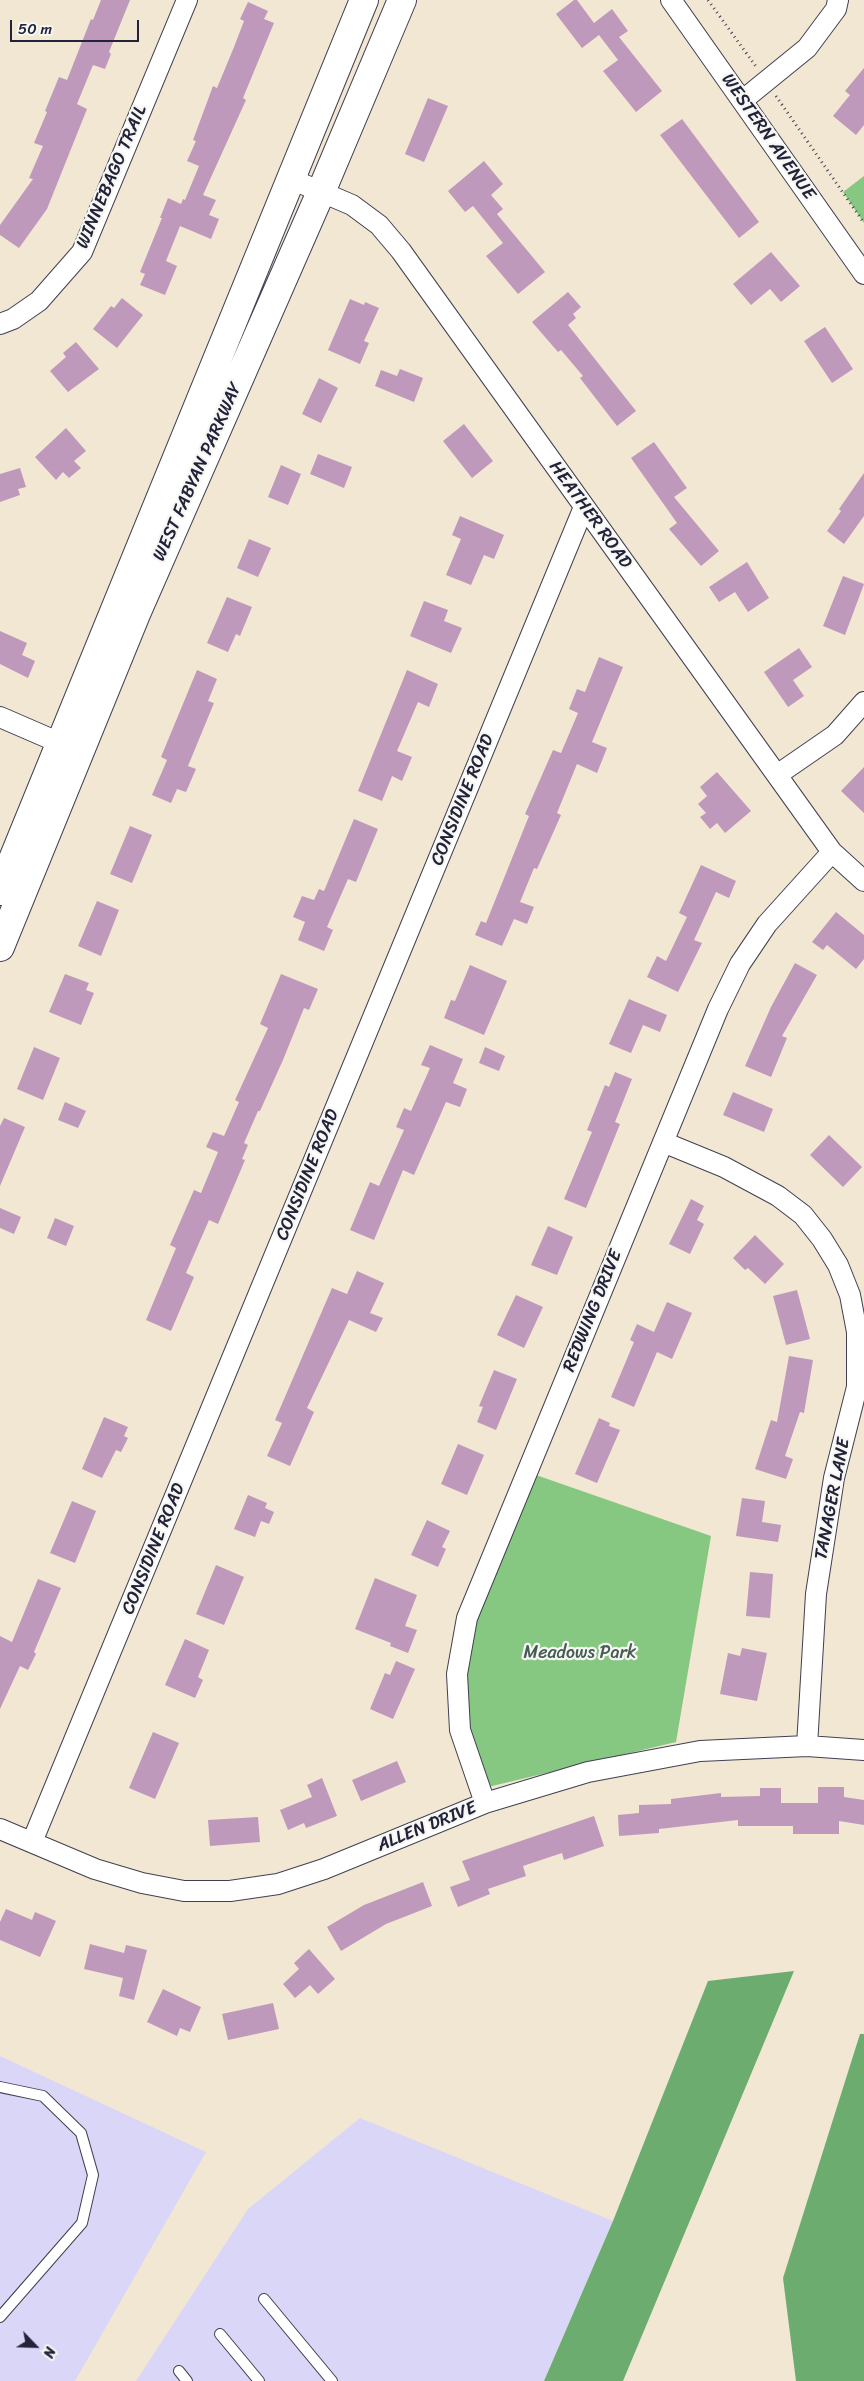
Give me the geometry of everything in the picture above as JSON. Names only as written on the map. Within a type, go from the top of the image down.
[{"type":"main road","name":"WEST FABYAN PARKWAY","points":[[0,891],[364,0]]},
{"type":"main road","name":"WEST FABYAN PARKWAY","points":[[0,947],[140,604],[321,192],[402,0]]},
{"type":"street","name":"WINNEBAGO TRAIL","points":[[0,324],[13,319],[39,301],[82,252],[187,0]]},
{"type":"street","name":"WESTERN AVENUE","points":[[671,0],[864,274]]},
{"type":"street","points":[[743,100],[807,48],[836,9],[838,0]]},
{"type":"street","name":"HEATHER ROAD","points":[[291,179],[352,205],[379,225],[395,244],[832,852],[864,881]]},
{"type":"street","name":"CONSIDINE ROAD","points":[[32,1842],[584,507]]},
{"type":"street","points":[[777,774],[835,735],[864,702]]},
{"type":"street","points":[[0,717],[60,743]]},
{"type":"street","name":"REDWING DRIVE","points":[[485,1803],[460,1730],[456,1674],[467,1618],[718,1009],[740,964],[767,924],[832,852]]},
{"type":"street","name":"TANAGER LANE","points":[[663,1142],[724,1167],[778,1196],[803,1215],[822,1238],[838,1265],[850,1295],[857,1332],[857,1387],[834,1478],[816,1594],[806,1746]]},
{"type":"street","name":"ALLEN DRIVE","points":[[0,1829],[95,1869],[142,1883],[184,1891],[230,1891],[278,1884],[324,1869],[485,1803],[588,1772],[700,1751],[806,1746],[864,1750]]},
{"type":"lane","points":[[0,2087],[43,2096],[81,2133],[93,2175],[82,2224],[0,2317]]},
{"type":"lane","points":[[264,2299],[332,2381]]},
{"type":"lane","points":[[220,2334],[259,2381]]},
{"type":"lane","points":[[179,2372],[187,2381]]},
{"type":"path","points":[[708,0],[864,222]]},
{"type":"shaded area","points":[[0,2056],[206,2152],[75,2381],[0,2381]]},
{"type":"shaded area","points":[[360,2118],[613,2221],[544,2381],[136,2381],[248,2209]]},
{"type":"green space","points":[[864,176],[864,223],[843,192]]},
{"type":"green space","name":"Meadows Park","points":[[536,1475],[711,1536],[676,1742],[488,1787],[471,1739],[466,1680],[472,1631]]},
{"type":"green space","points":[[794,1971],[623,2381],[544,2381],[613,2221],[708,1981]]},
{"type":"green space","points":[[860,2034],[864,2034],[864,2381],[796,2381],[783,2278]]},
{"type":"building","points":[[101,0],[130,0],[109,52],[111,54],[105,69],[93,65],[77,104],[87,109],[47,209],[19,248],[0,235],[0,225],[33,179],[29,178],[43,146],[34,143],[47,112],[45,111],[59,77],[67,80],[91,19],[93,20]]},
{"type":"building","points":[[574,0],[577,0],[594,23],[612,9],[628,31],[619,37],[662,91],[636,112],[603,71],[618,60],[599,35],[582,48],[556,14]]},
{"type":"building","points":[[248,2],[268,11],[264,19],[274,23],[243,98],[246,100],[203,195],[216,200],[209,215],[219,219],[211,239],[180,226],[166,261],[177,266],[165,295],[140,285],[145,274],[140,272],[168,198],[181,204],[183,199],[185,200],[199,166],[187,161],[196,141],[193,140],[213,86],[217,88],[234,47],[244,21],[240,19]]},
{"type":"building","points":[[864,68],[864,125],[856,135],[833,116],[850,95],[845,91]]},
{"type":"building","points":[[428,98],[448,106],[424,162],[405,154]]},
{"type":"building","points":[[682,119],[759,222],[739,238],[660,135]]},
{"type":"building","points":[[484,161],[503,184],[491,195],[503,209],[497,214],[545,272],[518,294],[486,256],[503,243],[473,206],[465,212],[448,191]]},
{"type":"building","points":[[771,252],[800,286],[781,302],[770,289],[751,305],[733,284]]},
{"type":"building","points":[[568,292],[581,307],[573,314],[576,318],[568,325],[636,411],[617,426],[580,378],[583,376],[561,350],[558,352],[532,322]]},
{"type":"building","points":[[122,298],[143,315],[117,348],[93,329],[111,306],[114,308]]},
{"type":"building","points":[[350,299],[364,305],[365,302],[379,308],[364,341],[369,343],[360,364],[328,350]]},
{"type":"building","points":[[825,327],[853,369],[832,383],[804,341]]},
{"type":"building","points":[[76,342],[99,369],[68,392],[50,371],[66,357],[63,353]]},
{"type":"building","points":[[400,369],[423,378],[414,402],[375,386],[381,370],[397,376]]},
{"type":"building","points":[[319,378],[338,388],[321,423],[302,414]]},
{"type":"building","points":[[464,424],[493,461],[472,478],[443,441]]},
{"type":"building","points":[[66,428],[86,451],[74,461],[81,468],[69,478],[63,472],[56,480],[35,457]]},
{"type":"building","points":[[654,442],[687,488],[674,497],[719,551],[701,566],[669,529],[677,523],[631,458]]},
{"type":"building","points":[[318,454],[352,467],[344,488],[310,474]]},
{"type":"building","points":[[281,465],[301,474],[288,505],[268,497]]},
{"type":"building","points":[[20,468],[26,487],[18,489],[20,495],[0,502],[0,474]]},
{"type":"building","points":[[864,473],[864,516],[844,544],[827,531],[841,511],[839,509]]},
{"type":"building","points":[[460,516],[504,535],[494,559],[484,555],[471,585],[446,575],[461,539],[452,535]]},
{"type":"building","points":[[249,539],[271,548],[258,577],[237,568]]},
{"type":"building","points":[[747,562],[769,598],[748,612],[735,592],[719,602],[709,587]]},
{"type":"building","points":[[843,576],[864,584],[845,635],[823,626]]},
{"type":"building","points":[[227,597],[252,607],[240,636],[236,634],[228,652],[207,643]]},
{"type":"building","points":[[424,601],[448,610],[444,621],[462,628],[451,653],[410,636]]},
{"type":"building","points":[[0,631],[27,643],[22,655],[35,661],[28,678],[0,664]]},
{"type":"building","points":[[799,648],[812,667],[793,680],[804,696],[788,707],[764,672]]},
{"type":"building","points":[[599,657],[623,667],[592,742],[607,748],[597,773],[577,764],[557,813],[561,815],[537,869],[534,868],[520,902],[534,907],[527,924],[514,919],[502,946],[475,935],[481,921],[486,923],[529,816],[525,814],[553,750],[561,753],[578,713],[569,709],[577,689],[585,692]]},
{"type":"building","points":[[197,670],[217,679],[208,701],[214,703],[188,766],[196,769],[186,792],[177,789],[171,803],[152,795],[167,760],[161,757]]},
{"type":"building","points":[[407,670],[438,684],[429,707],[418,702],[397,751],[412,757],[402,781],[392,776],[382,801],[358,791]]},
{"type":"building","points":[[864,767],[864,813],[841,791]]},
{"type":"building","points":[[717,772],[751,811],[725,833],[717,823],[710,829],[700,817],[706,813],[698,804],[707,796],[700,787]]},
{"type":"building","points":[[354,819],[378,829],[356,882],[348,879],[327,927],[333,930],[324,951],[298,940],[305,922],[293,917],[302,896],[314,900],[319,889],[324,891]]},
{"type":"building","points":[[130,826],[152,835],[132,883],[110,874]]},
{"type":"building","points":[[701,865],[736,881],[729,898],[716,892],[694,940],[702,943],[678,992],[647,977],[657,956],[666,961],[687,917],[679,913]]},
{"type":"building","points":[[97,901],[119,910],[101,956],[78,946]]},
{"type":"building","points":[[836,912],[864,935],[864,959],[856,969],[827,945],[823,950],[812,942]]},
{"type":"building","points":[[795,963],[817,975],[782,1036],[787,1038],[771,1077],[745,1066],[771,1007]]},
{"type":"building","points":[[470,965],[507,981],[484,1035],[444,1018],[451,1000],[455,1001]]},
{"type":"building","points":[[65,974],[89,983],[86,990],[94,993],[81,1025],[49,1012]]},
{"type":"building","points":[[281,974],[318,989],[309,1010],[304,1008],[283,1060],[244,1143],[248,1145],[242,1159],[245,1160],[218,1224],[209,1220],[186,1273],[194,1277],[171,1331],[146,1320],[176,1248],[170,1245],[194,1190],[201,1193],[218,1152],[206,1147],[213,1132],[224,1136],[239,1102],[235,1100],[268,1028],[260,1024]]},
{"type":"building","points":[[629,999],[667,1015],[660,1032],[643,1025],[631,1053],[609,1044]]},
{"type":"building","points":[[430,1045],[463,1059],[453,1083],[467,1089],[460,1107],[446,1102],[414,1175],[403,1170],[374,1240],[350,1230],[370,1182],[379,1186],[404,1130],[396,1127],[404,1108],[411,1111],[430,1068],[421,1065]]},
{"type":"building","points":[[34,1047],[60,1058],[43,1100],[17,1089]]},
{"type":"building","points":[[485,1047],[505,1056],[499,1071],[479,1063]]},
{"type":"building","points":[[615,1072],[632,1079],[615,1122],[620,1124],[586,1208],[564,1199],[592,1132],[587,1130],[605,1085],[609,1087]]},
{"type":"building","points":[[733,1092],[773,1109],[764,1132],[723,1115]]},
{"type":"building","points":[[65,1102],[86,1111],[78,1128],[58,1120]]},
{"type":"building","points":[[4,1118],[25,1127],[0,1186],[0,1126]]},
{"type":"building","points":[[829,1135],[862,1167],[843,1187],[810,1155]]},
{"type":"building","points":[[691,1199],[704,1206],[697,1220],[704,1224],[690,1254],[669,1244]]},
{"type":"building","points":[[0,1208],[21,1217],[14,1234],[0,1228]]},
{"type":"building","points":[[55,1218],[74,1226],[66,1246],[47,1238]]},
{"type":"building","points":[[548,1226],[573,1237],[557,1275],[531,1265]]},
{"type":"building","points":[[755,1235],[784,1264],[765,1284],[748,1268],[745,1270],[733,1258]]},
{"type":"building","points":[[357,1271],[384,1283],[370,1313],[383,1318],[376,1332],[349,1320],[307,1408],[314,1412],[290,1466],[267,1456],[282,1423],[275,1420],[332,1288],[347,1294]]},
{"type":"building","points":[[797,1290],[810,1339],[786,1345],[773,1296]]},
{"type":"building","points":[[516,1295],[543,1307],[524,1348],[497,1335]]},
{"type":"building","points":[[667,1302],[692,1313],[672,1359],[657,1352],[634,1407],[611,1397],[634,1342],[630,1340],[637,1324],[654,1332]]},
{"type":"building","points":[[789,1356],[813,1360],[804,1413],[800,1412],[785,1456],[793,1459],[786,1479],[755,1469],[771,1420],[777,1422]]},
{"type":"building","points":[[494,1370],[517,1379],[496,1430],[477,1422],[483,1407],[479,1406]]},
{"type":"building","points":[[104,1417],[128,1427],[124,1436],[128,1438],[121,1452],[116,1450],[102,1478],[82,1469]]},
{"type":"building","points":[[599,1418],[610,1423],[609,1426],[620,1430],[597,1483],[575,1474]]},
{"type":"building","points":[[458,1444],[484,1455],[467,1495],[441,1484]]},
{"type":"building","points":[[248,1495],[267,1503],[265,1508],[274,1512],[269,1524],[261,1521],[255,1537],[234,1529]]},
{"type":"building","points":[[742,1498],[765,1501],[762,1522],[781,1525],[778,1542],[736,1536]]},
{"type":"building","points":[[72,1501],[96,1511],[75,1563],[50,1553]]},
{"type":"building","points":[[427,1520],[450,1531],[442,1547],[446,1549],[438,1567],[411,1555]]},
{"type":"building","points":[[216,1565],[244,1577],[224,1625],[196,1614]]},
{"type":"building","points":[[750,1572],[773,1574],[770,1618],[746,1616]]},
{"type":"building","points":[[375,1578],[417,1595],[405,1626],[417,1630],[408,1653],[390,1646],[391,1643],[355,1629]]},
{"type":"building","points":[[38,1579],[61,1588],[28,1670],[20,1666],[0,1709],[0,1636],[12,1642]]},
{"type":"building","points":[[185,1639],[209,1650],[198,1677],[203,1680],[195,1698],[165,1685]]},
{"type":"building","points":[[742,1648],[767,1653],[757,1701],[720,1694],[728,1653],[740,1656]]},
{"type":"building","points":[[396,1661],[415,1669],[393,1719],[370,1709],[385,1673],[390,1675]]},
{"type":"building","points":[[153,1732],[179,1743],[155,1799],[129,1788]]},
{"type":"building","points":[[397,1761],[406,1782],[361,1801],[352,1780]]},
{"type":"building","points":[[322,1778],[337,1816],[306,1828],[304,1823],[288,1830],[280,1810],[312,1797],[307,1785]]},
{"type":"building","points":[[818,1787],[844,1787],[844,1797],[864,1800],[864,1825],[839,1821],[839,1834],[793,1834],[793,1826],[738,1826],[738,1820],[659,1829],[659,1833],[619,1836],[618,1815],[639,1813],[639,1805],[671,1804],[671,1799],[721,1793],[721,1797],[760,1796],[760,1788],[781,1788],[781,1803],[818,1803]]},
{"type":"building","points":[[594,1816],[604,1846],[564,1860],[562,1853],[523,1866],[526,1876],[488,1889],[490,1894],[458,1907],[450,1887],[470,1880],[462,1861]]},
{"type":"building","points":[[258,1817],[260,1842],[210,1846],[208,1820]]},
{"type":"building","points":[[423,1882],[432,1906],[386,1924],[341,1951],[327,1927],[364,1905]]},
{"type":"building","points":[[6,1909],[32,1920],[35,1912],[56,1921],[40,1957],[0,1940],[0,1922]]},
{"type":"building","points":[[90,1944],[124,1953],[126,1945],[147,1950],[134,2000],[119,1996],[123,1978],[84,1969]]},
{"type":"building","points":[[309,1949],[335,1979],[318,1994],[310,1985],[295,1998],[283,1984],[299,1969],[294,1963]]},
{"type":"building","points":[[163,1989],[201,2007],[190,2032],[180,2028],[177,2036],[147,2022]]},
{"type":"building","points":[[273,2003],[279,2029],[228,2040],[222,2014]]}]
